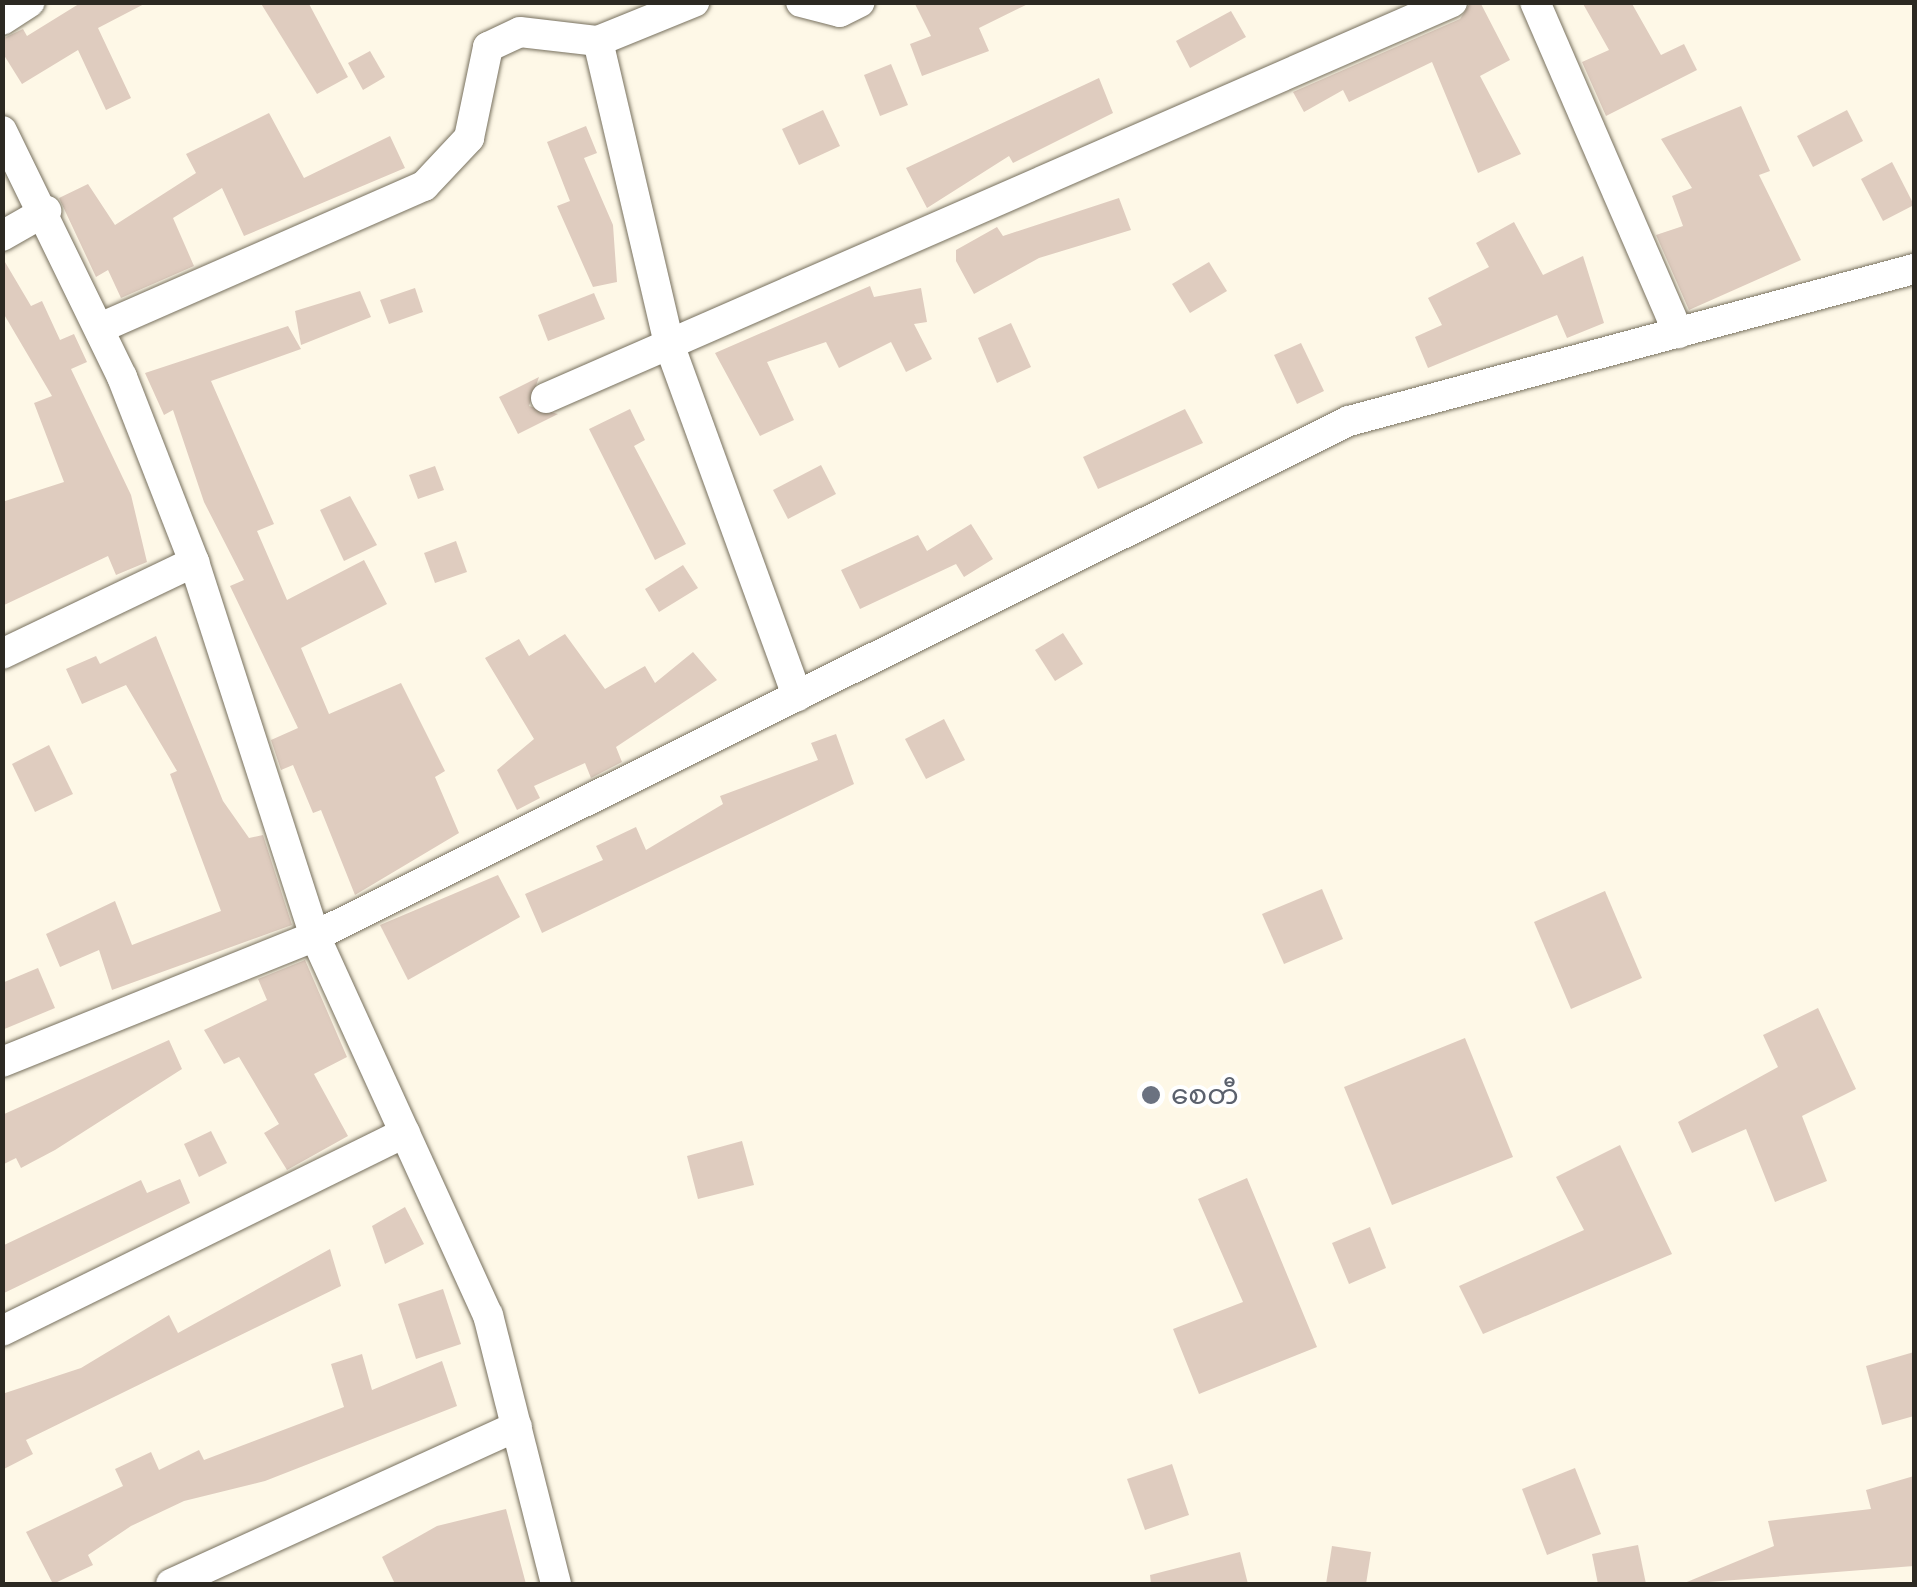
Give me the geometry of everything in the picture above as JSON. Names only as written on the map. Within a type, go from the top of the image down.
[{"type":"street","points":[[2,20],[30,2]]},
{"type":"street","points":[[100,328],[424,186],[469,138],[488,47],[520,32],[598,42],[694,2]]},
{"type":"street","points":[[801,2],[840,12],[860,2]]},
{"type":"street","points":[[546,398],[1452,2]]},
{"type":"street","points":[[1535,2],[1678,332]]},
{"type":"street","points":[[598,42],[669,344],[797,696]]},
{"type":"street","points":[[2,131],[46,210],[100,328],[194,562],[315,936],[488,1314],[556,1584]]},
{"type":"street","points":[[2,236],[46,210]]},
{"type":"street","points":[[2,1062],[315,936],[1349,421],[1914,269]]},
{"type":"street","points":[[2,654],[194,562]]},
{"type":"street","points":[[2,1331],[405,1133]]},
{"type":"street","points":[[170,1584],[516,1426]]},
{"type":"building","points":[[82,2],[148,2],[98,28],[131,98],[106,110],[78,50],[22,84],[2,52],[2,39],[23,29],[27,36]]},
{"type":"building","points":[[260,2],[308,2],[348,77],[317,94]]},
{"type":"building","points":[[914,2],[1032,2],[979,28],[989,51],[922,76],[910,44],[931,36]]},
{"type":"building","points":[[1471,2],[1480,2],[1510,60],[1480,76],[1521,154],[1478,173],[1432,62],[1349,102],[1343,90],[1304,112],[1293,92],[1460,19]]},
{"type":"building","points":[[1582,2],[1631,2],[1661,55],[1684,44],[1697,70],[1606,116],[1582,62],[1609,50]]},
{"type":"building","points":[[1231,11],[1246,37],[1190,68],[1176,41]]},
{"type":"building","points":[[370,51],[385,77],[363,90],[348,63]]},
{"type":"building","points":[[891,64],[908,105],[880,116],[864,75]]},
{"type":"building","points":[[1099,78],[1113,113],[1013,163],[1009,156],[927,208],[906,168]]},
{"type":"building","points":[[1741,106],[1770,171],[1759,175],[1801,260],[1689,310],[1656,235],[1683,226],[1672,196],[1692,188],[1661,139]]},
{"type":"building","points":[[823,110],[840,146],[799,165],[782,129]]},
{"type":"building","points":[[1847,110],[1863,141],[1813,167],[1797,136]]},
{"type":"building","points":[[269,113],[304,178],[390,136],[405,168],[244,236],[222,188],[173,218],[194,266],[121,298],[108,270],[96,277],[59,198],[88,184],[115,225],[196,173],[186,154]]},
{"type":"building","points":[[586,126],[597,153],[584,158],[613,225],[617,282],[593,287],[557,206],[570,201],[547,142]]},
{"type":"building","points":[[1892,162],[1914,205],[1883,221],[1861,179]]},
{"type":"building","points":[[1119,198],[1131,230],[1039,258],[974,294],[956,261],[956,250],[997,227],[1003,236]]},
{"type":"building","points":[[1514,222],[1543,275],[1583,256],[1604,323],[1567,338],[1557,315],[1428,368],[1415,337],[1442,325],[1428,298],[1489,267],[1476,243]]},
{"type":"building","points":[[2,257],[31,306],[42,301],[60,340],[74,334],[87,362],[71,369],[131,495],[147,562],[116,575],[108,556],[2,606],[2,502],[64,482],[34,403],[52,396],[2,311]]},
{"type":"building","points":[[1209,262],[1227,291],[1190,313],[1172,284]]},
{"type":"building","points":[[870,286],[874,297],[921,288],[927,322],[914,324],[932,359],[906,372],[891,342],[839,368],[826,342],[767,362],[794,420],[760,436],[715,353]]},
{"type":"building","points":[[415,288],[423,312],[389,324],[380,300]]},
{"type":"building","points":[[360,291],[371,317],[301,345],[295,311]]},
{"type":"building","points":[[594,293],[605,319],[548,341],[538,315]]},
{"type":"building","points":[[1011,323],[1031,367],[997,383],[978,338]]},
{"type":"building","points":[[288,326],[301,349],[211,381],[274,524],[257,531],[287,600],[364,560],[387,604],[301,648],[329,714],[401,683],[445,771],[435,777],[459,833],[355,895],[321,810],[313,813],[293,765],[281,770],[271,740],[298,728],[230,586],[244,580],[204,502],[173,410],[164,415],[145,373]]},
{"type":"building","points":[[1301,343],[1324,391],[1297,404],[1274,355]]},
{"type":"building","points":[[539,377],[529,406],[558,414],[518,434],[499,397]]},
{"type":"building","points":[[630,409],[645,440],[634,446],[686,544],[655,560],[589,429]]},
{"type":"building","points":[[1185,409],[1203,443],[1098,489],[1083,457]]},
{"type":"building","points":[[821,465],[836,494],[788,519],[773,490]]},
{"type":"building","points":[[435,466],[444,490],[418,499],[409,475]]},
{"type":"building","points":[[350,496],[377,545],[344,561],[320,510]]},
{"type":"building","points":[[971,524],[993,559],[964,577],[956,564],[860,609],[841,570],[918,535],[927,551]]},
{"type":"building","points":[[456,541],[467,572],[435,583],[424,553]]},
{"type":"building","points":[[683,565],[698,588],[659,612],[645,589]]},
{"type":"building","points":[[1063,633],[1083,664],[1055,681],[1035,650]]},
{"type":"building","points":[[565,634],[605,689],[645,666],[655,683],[693,652],[717,680],[616,747],[622,762],[591,778],[585,763],[534,786],[540,798],[517,810],[497,770],[534,739],[485,658],[519,639],[529,656]]},
{"type":"building","points":[[156,636],[223,801],[249,838],[263,835],[292,925],[112,990],[99,950],[60,967],[46,934],[115,901],[132,945],[221,911],[170,774],[177,771],[126,685],[82,704],[66,669],[96,656],[100,664]]},
{"type":"building","points":[[944,719],[965,760],[926,779],[905,739]]},
{"type":"building","points":[[836,734],[854,784],[542,933],[525,894],[603,860],[596,846],[636,827],[646,850],[723,804],[720,796],[818,760],[811,743]]},
{"type":"building","points":[[49,745],[73,794],[35,812],[12,764]]},
{"type":"building","points":[[498,875],[520,917],[408,980],[380,925]]},
{"type":"building","points":[[1322,889],[1343,939],[1284,964],[1262,914]]},
{"type":"building","points":[[1605,891],[1642,978],[1571,1009],[1534,922]]},
{"type":"building","points":[[305,960],[347,1057],[314,1074],[348,1136],[287,1170],[264,1133],[279,1124],[239,1057],[224,1064],[204,1030],[267,1000],[258,979]]},
{"type":"building","points":[[38,968],[55,1008],[2,1030],[2,983]]},
{"type":"building","points":[[1818,1008],[1856,1089],[1802,1116],[1827,1181],[1775,1202],[1746,1129],[1692,1153],[1678,1122],[1778,1067],[1763,1035]]},
{"type":"building","points":[[1465,1038],[1513,1157],[1392,1205],[1344,1087]]},
{"type":"building","points":[[169,1040],[182,1069],[55,1150],[21,1168],[16,1158],[2,1165],[2,1115]]},
{"type":"building","points":[[211,1131],[227,1163],[199,1177],[184,1144]]},
{"type":"building","points":[[742,1141],[754,1185],[698,1199],[687,1156]]},
{"type":"building","points":[[1620,1145],[1672,1254],[1483,1334],[1459,1286],[1584,1230],[1556,1177]]},
{"type":"building","points":[[1247,1178],[1317,1347],[1199,1394],[1173,1329],[1243,1302],[1198,1199]]},
{"type":"building","points":[[180,1179],[190,1203],[2,1294],[2,1246],[141,1180],[147,1193]]},
{"type":"building","points":[[405,1207],[424,1244],[385,1264],[372,1226]]},
{"type":"building","points":[[1370,1227],[1386,1268],[1349,1284],[1332,1243]]},
{"type":"building","points":[[330,1249],[341,1286],[26,1440],[33,1454],[2,1470],[2,1394],[81,1368],[169,1315],[178,1333]]},
{"type":"building","points":[[443,1289],[461,1344],[416,1359],[398,1304]]},
{"type":"building","points":[[1914,1352],[1914,1416],[1882,1425],[1866,1366]]},
{"type":"building","points":[[362,1354],[372,1390],[442,1361],[457,1406],[265,1481],[184,1501],[131,1526],[88,1555],[93,1565],[53,1584],[26,1532],[123,1486],[115,1469],[151,1452],[159,1470],[199,1450],[204,1460],[344,1407],[331,1364]]},
{"type":"building","points":[[1172,1464],[1189,1515],[1145,1530],[1127,1479]]},
{"type":"building","points":[[1575,1468],[1601,1534],[1547,1555],[1522,1489]]},
{"type":"building","points":[[1914,1476],[1914,1566],[1682,1584],[1774,1546],[1768,1521],[1871,1509],[1866,1490]]},
{"type":"building","points":[[506,1509],[526,1584],[395,1584],[382,1557],[437,1526]]},
{"type":"building","points":[[1638,1545],[1646,1584],[1598,1584],[1592,1554]]},
{"type":"building","points":[[1332,1546],[1371,1552],[1366,1584],[1326,1584]]},
{"type":"building","points":[[1240,1552],[1248,1584],[1151,1584],[1150,1575]]},
{"type":"place","name":"စေတီ","points":[[1151,1095]]}]
